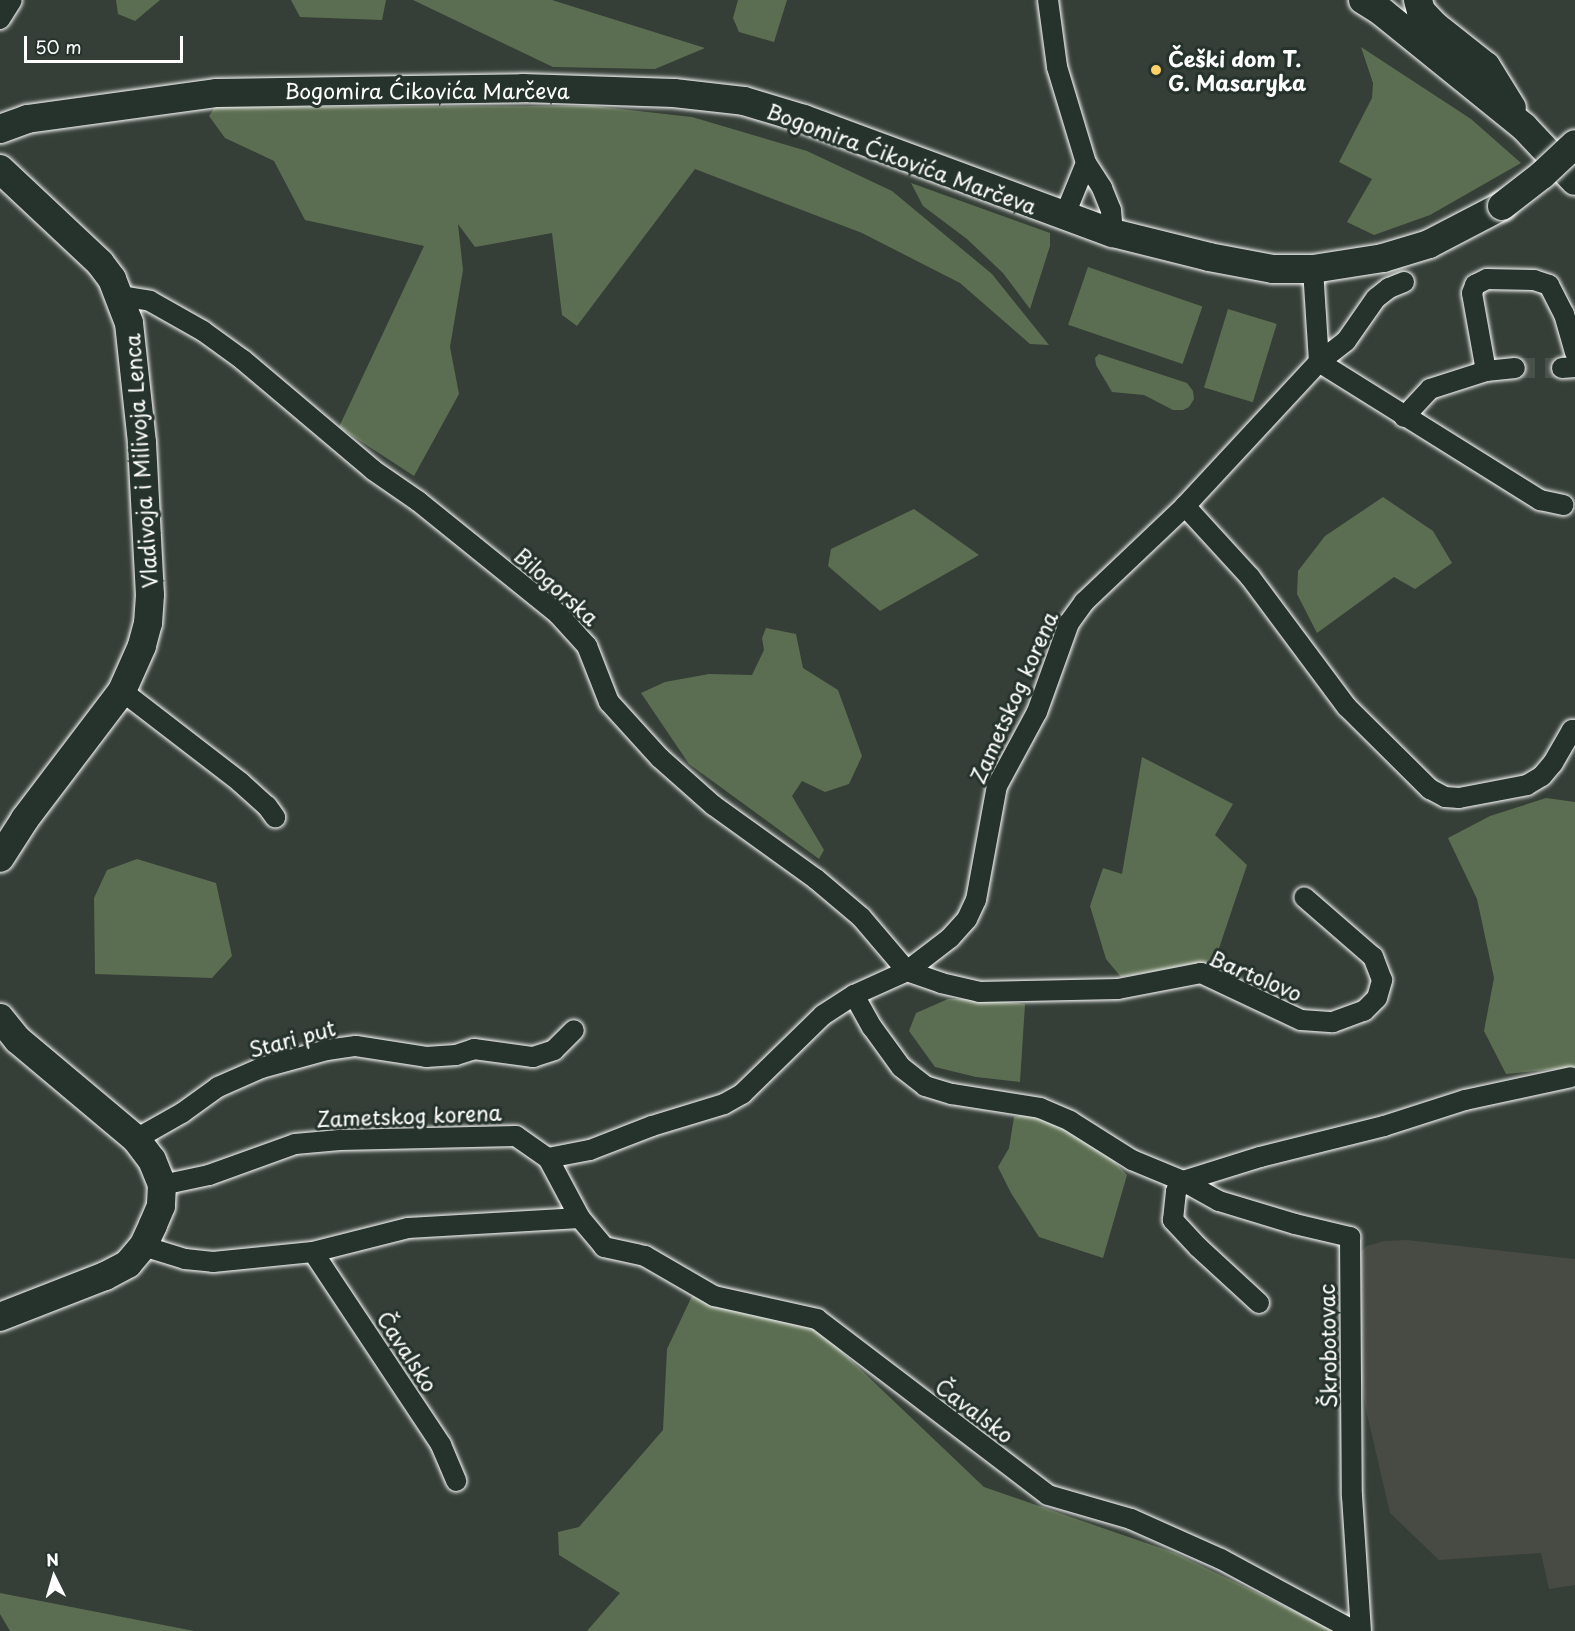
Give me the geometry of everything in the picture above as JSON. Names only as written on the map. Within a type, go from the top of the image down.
[{"type":"street","points":[[0,19],[12,0]]},
{"type":"street","points":[[1048,0],[1057,67],[1086,163],[1102,188],[1111,210],[1113,234]]},
{"type":"street","points":[[1363,0],[1382,12],[1524,127],[1575,181]]},
{"type":"street","points":[[1418,0],[1422,11],[1434,25],[1486,66],[1524,127]]},
{"type":"street","name":"Bogomira Ćikovića Marčeva","points":[[8,121],[186,96],[247,92],[524,88],[674,93],[744,101],[804,119],[1064,218],[1113,234],[1209,257],[1273,269],[1313,269],[1383,258],[1429,244],[1502,206],[1542,175],[1575,144]]},
{"type":"street","points":[[1064,218],[1086,163]]},
{"type":"street","name":"Vladivoja i Milivoja Lenca","points":[[0,169],[100,263],[120,296],[129,323],[135,369],[150,595],[148,622],[142,646],[122,692],[32,810],[0,858]]},
{"type":"street","points":[[1313,269],[1319,362],[1540,500],[1563,505]]},
{"type":"street","points":[[1486,371],[1472,293],[1475,285],[1487,279],[1534,280],[1549,285],[1564,314],[1575,352]]},
{"type":"street","name":"Zametskog korena","points":[[162,1185],[209,1175],[296,1144],[340,1140],[516,1136],[548,1158],[590,1150],[652,1126],[724,1104],[742,1094],[823,1015],[854,996],[907,971],[950,938],[967,919],[976,900],[997,786],[1037,711],[1069,623],[1084,602],[1185,506],[1319,362],[1346,341],[1376,298],[1389,288],[1404,282]]},
{"type":"street","name":"Bilogorska","points":[[120,296],[150,301],[203,331],[235,354],[373,470],[418,501],[558,614],[587,646],[609,702],[660,758],[712,805],[816,879],[861,916],[907,971]]},
{"type":"street","points":[[1404,417],[1430,389],[1486,371],[1515,368]]},
{"type":"street","points":[[1185,506],[1250,577],[1347,707],[1430,789],[1445,797],[1459,798],[1527,785],[1542,776],[1553,763],[1572,730],[1575,730]]},
{"type":"street","points":[[122,692],[240,782],[267,806],[275,817]]},
{"type":"street","name":"Bartolovo","points":[[907,971],[980,992],[1118,989],[1184,974],[1201,973],[1301,1020],[1333,1022],[1365,1011],[1377,998],[1382,980],[1372,957],[1304,897]]},
{"type":"street","name":"Škrobotovac","points":[[854,996],[872,1027],[901,1067],[925,1086],[952,1094],[1040,1108],[1070,1120],[1132,1160],[1183,1181],[1219,1201],[1295,1224],[1350,1236],[1352,1496],[1361,1631]]},
{"type":"street","points":[[0,1018],[18,1040],[136,1139],[152,1160],[162,1185],[161,1206],[143,1246],[128,1264],[0,1317]]},
{"type":"street","name":"Stari put","points":[[136,1139],[182,1113],[218,1087],[261,1068],[327,1050],[356,1046],[426,1057],[482,1049],[533,1057],[554,1050],[574,1030]]},
{"type":"street","points":[[1259,1303],[1198,1247],[1173,1220],[1176,1191],[1183,1181],[1260,1157],[1384,1126],[1465,1100],[1571,1077]]},
{"type":"street","name":"Čavalsko","points":[[548,1158],[580,1218],[604,1246],[645,1256],[714,1296],[817,1320],[1048,1494],[1131,1519],[1221,1559],[1354,1631]]},
{"type":"street","points":[[143,1246],[185,1258],[213,1262],[313,1252],[408,1228],[580,1218]]},
{"type":"street","name":"Čavalsko","points":[[313,1252],[441,1445],[456,1481]]},
{"type":"shaded area","points":[[1407,1240],[1575,1259],[1575,1585],[1549,1589],[1541,1553],[1439,1560],[1390,1513],[1367,1414],[1357,1355],[1355,1257],[1367,1246],[1384,1241]]},
{"type":"green space","points":[[116,0],[160,0],[135,21],[118,14]]},
{"type":"green space","points":[[291,0],[386,0],[382,20],[300,17]]},
{"type":"green space","points":[[413,0],[552,0],[705,48],[655,69],[553,67]]},
{"type":"green space","points":[[738,0],[787,0],[774,42],[739,32],[733,18]]},
{"type":"green space","points":[[1361,47],[1471,119],[1521,163],[1430,215],[1374,235],[1347,222],[1372,179],[1339,162],[1372,98],[1373,83]]},
{"type":"green space","points":[[593,106],[692,117],[807,151],[892,191],[992,274],[1049,345],[1030,344],[960,283],[862,233],[695,169],[577,326],[562,315],[552,233],[475,247],[458,224],[463,270],[450,347],[459,394],[414,476],[339,427],[424,246],[305,220],[274,161],[225,138],[209,116],[215,107]]},
{"type":"green space","points":[[911,183],[1050,233],[1050,246],[1030,309],[1003,273],[967,239],[923,206]]},
{"type":"green space","points":[[1088,267],[1202,306],[1183,364],[1068,325]]},
{"type":"green space","points":[[1228,309],[1277,324],[1253,402],[1204,387]]},
{"type":"green space","points":[[1099,354],[1187,383],[1193,391],[1194,399],[1189,407],[1183,410],[1173,410],[1144,395],[1112,392],[1096,365],[1095,358]]},
{"type":"green space","points":[[1383,497],[1433,531],[1452,563],[1415,589],[1394,577],[1317,633],[1297,594],[1298,571],[1325,536]]},
{"type":"green space","points":[[914,509],[979,555],[880,611],[828,566],[831,549]]},
{"type":"green space","points":[[766,628],[796,634],[803,668],[838,690],[862,756],[849,784],[825,792],[802,781],[792,796],[824,850],[819,859],[689,764],[641,693],[665,682],[709,674],[752,675],[764,650],[762,638]]},
{"type":"green space","points":[[1142,757],[1233,804],[1215,835],[1247,865],[1212,969],[1192,964],[1121,977],[1106,959],[1090,906],[1103,868],[1122,874]]},
{"type":"green space","points":[[1546,798],[1575,802],[1575,1067],[1506,1074],[1484,1031],[1494,978],[1477,899],[1448,838],[1490,816]]},
{"type":"green space","points":[[137,859],[216,883],[232,956],[212,978],[95,974],[94,898],[107,870]]},
{"type":"green space","points":[[948,999],[982,999],[1025,1004],[1020,1082],[976,1077],[935,1067],[909,1031],[916,1013]]},
{"type":"green space","points":[[1026,1114],[1095,1141],[1127,1175],[1103,1258],[1039,1237],[1011,1193],[998,1167],[1009,1148],[1014,1117]]},
{"type":"green space","points":[[692,1296],[816,1327],[984,1487],[1175,1553],[1336,1631],[587,1631],[620,1593],[559,1555],[558,1532],[579,1527],[663,1430],[667,1349]]},
{"type":"green space","points":[[0,1593],[194,1631],[10,1631],[0,1614]]},
{"type":"tunnel","points":[[1515,368],[1562,368]]},
{"type":"place","name":"Češki dom T. G. Masaryka","points":[[1156,70]]}]
